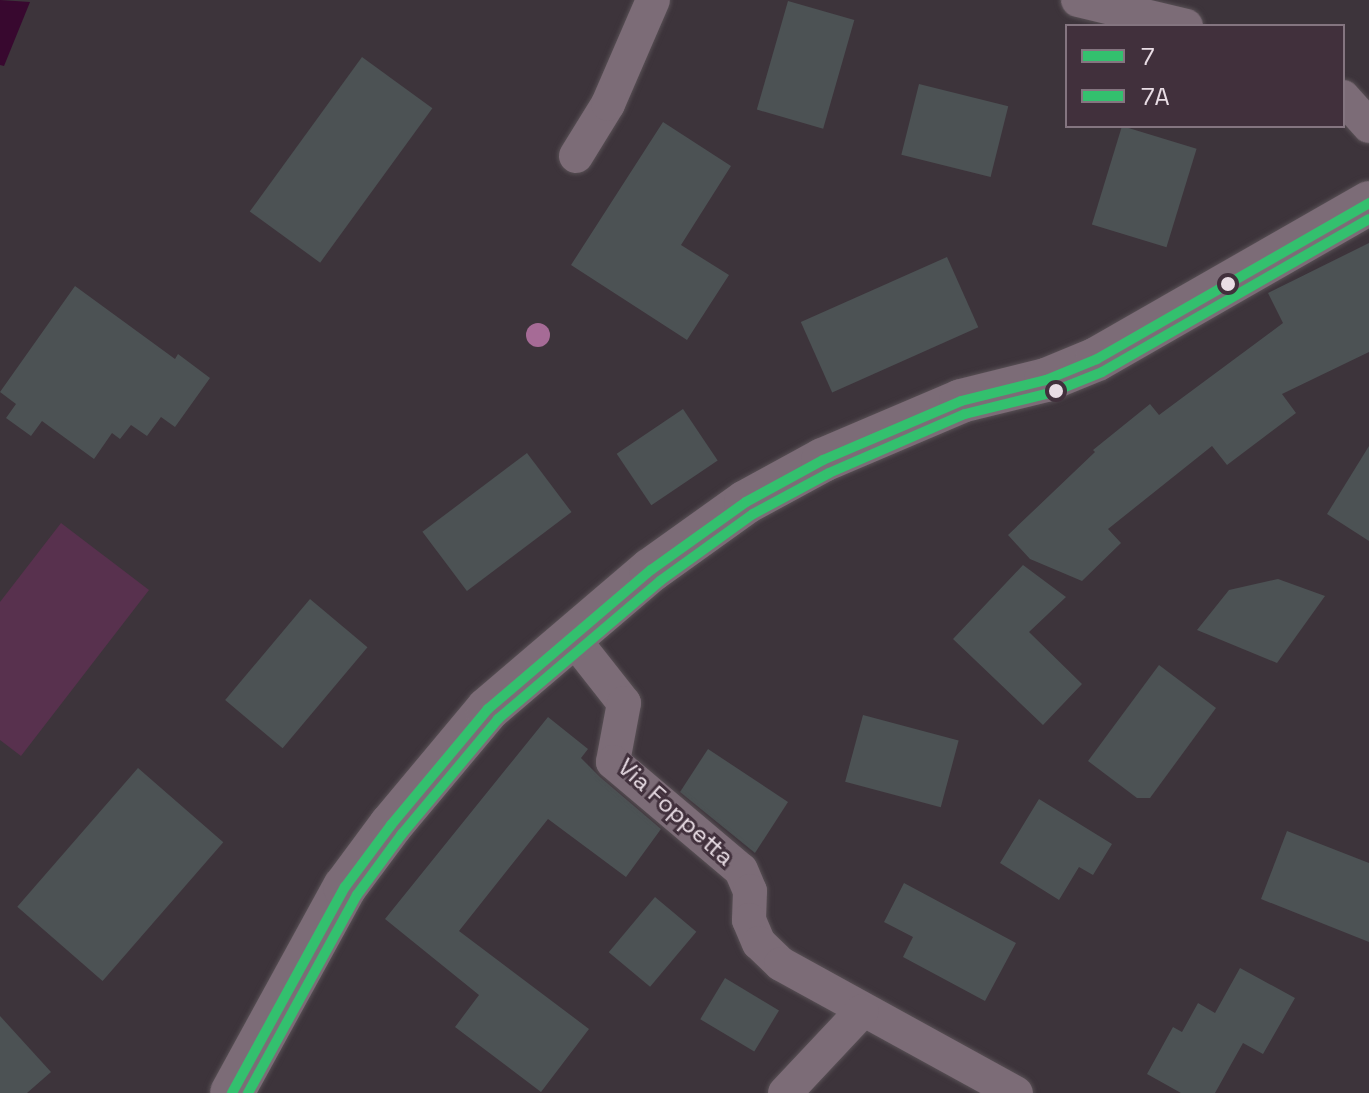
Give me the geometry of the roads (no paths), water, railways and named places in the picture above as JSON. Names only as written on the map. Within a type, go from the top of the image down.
[{"type":"street","points":[[576,156],[608,104],[653,0]]},
{"type":"street","points":[[1078,0],[1178,24]]},
{"type":"street","points":[[1345,99],[1369,126]]},
{"type":"street","points":[[232,1093],[345,887],[391,825],[488,709],[651,570],[734,511],[810,467],[961,401],[1046,380],[1097,359],[1369,203]]},
{"type":"street","name":"Via Foppetta","points":[[572,637],[624,703],[613,762],[741,870],[750,891],[749,920],[759,943],[781,964],[1016,1093]]},
{"type":"street","points":[[785,1093],[862,1011]]}]
